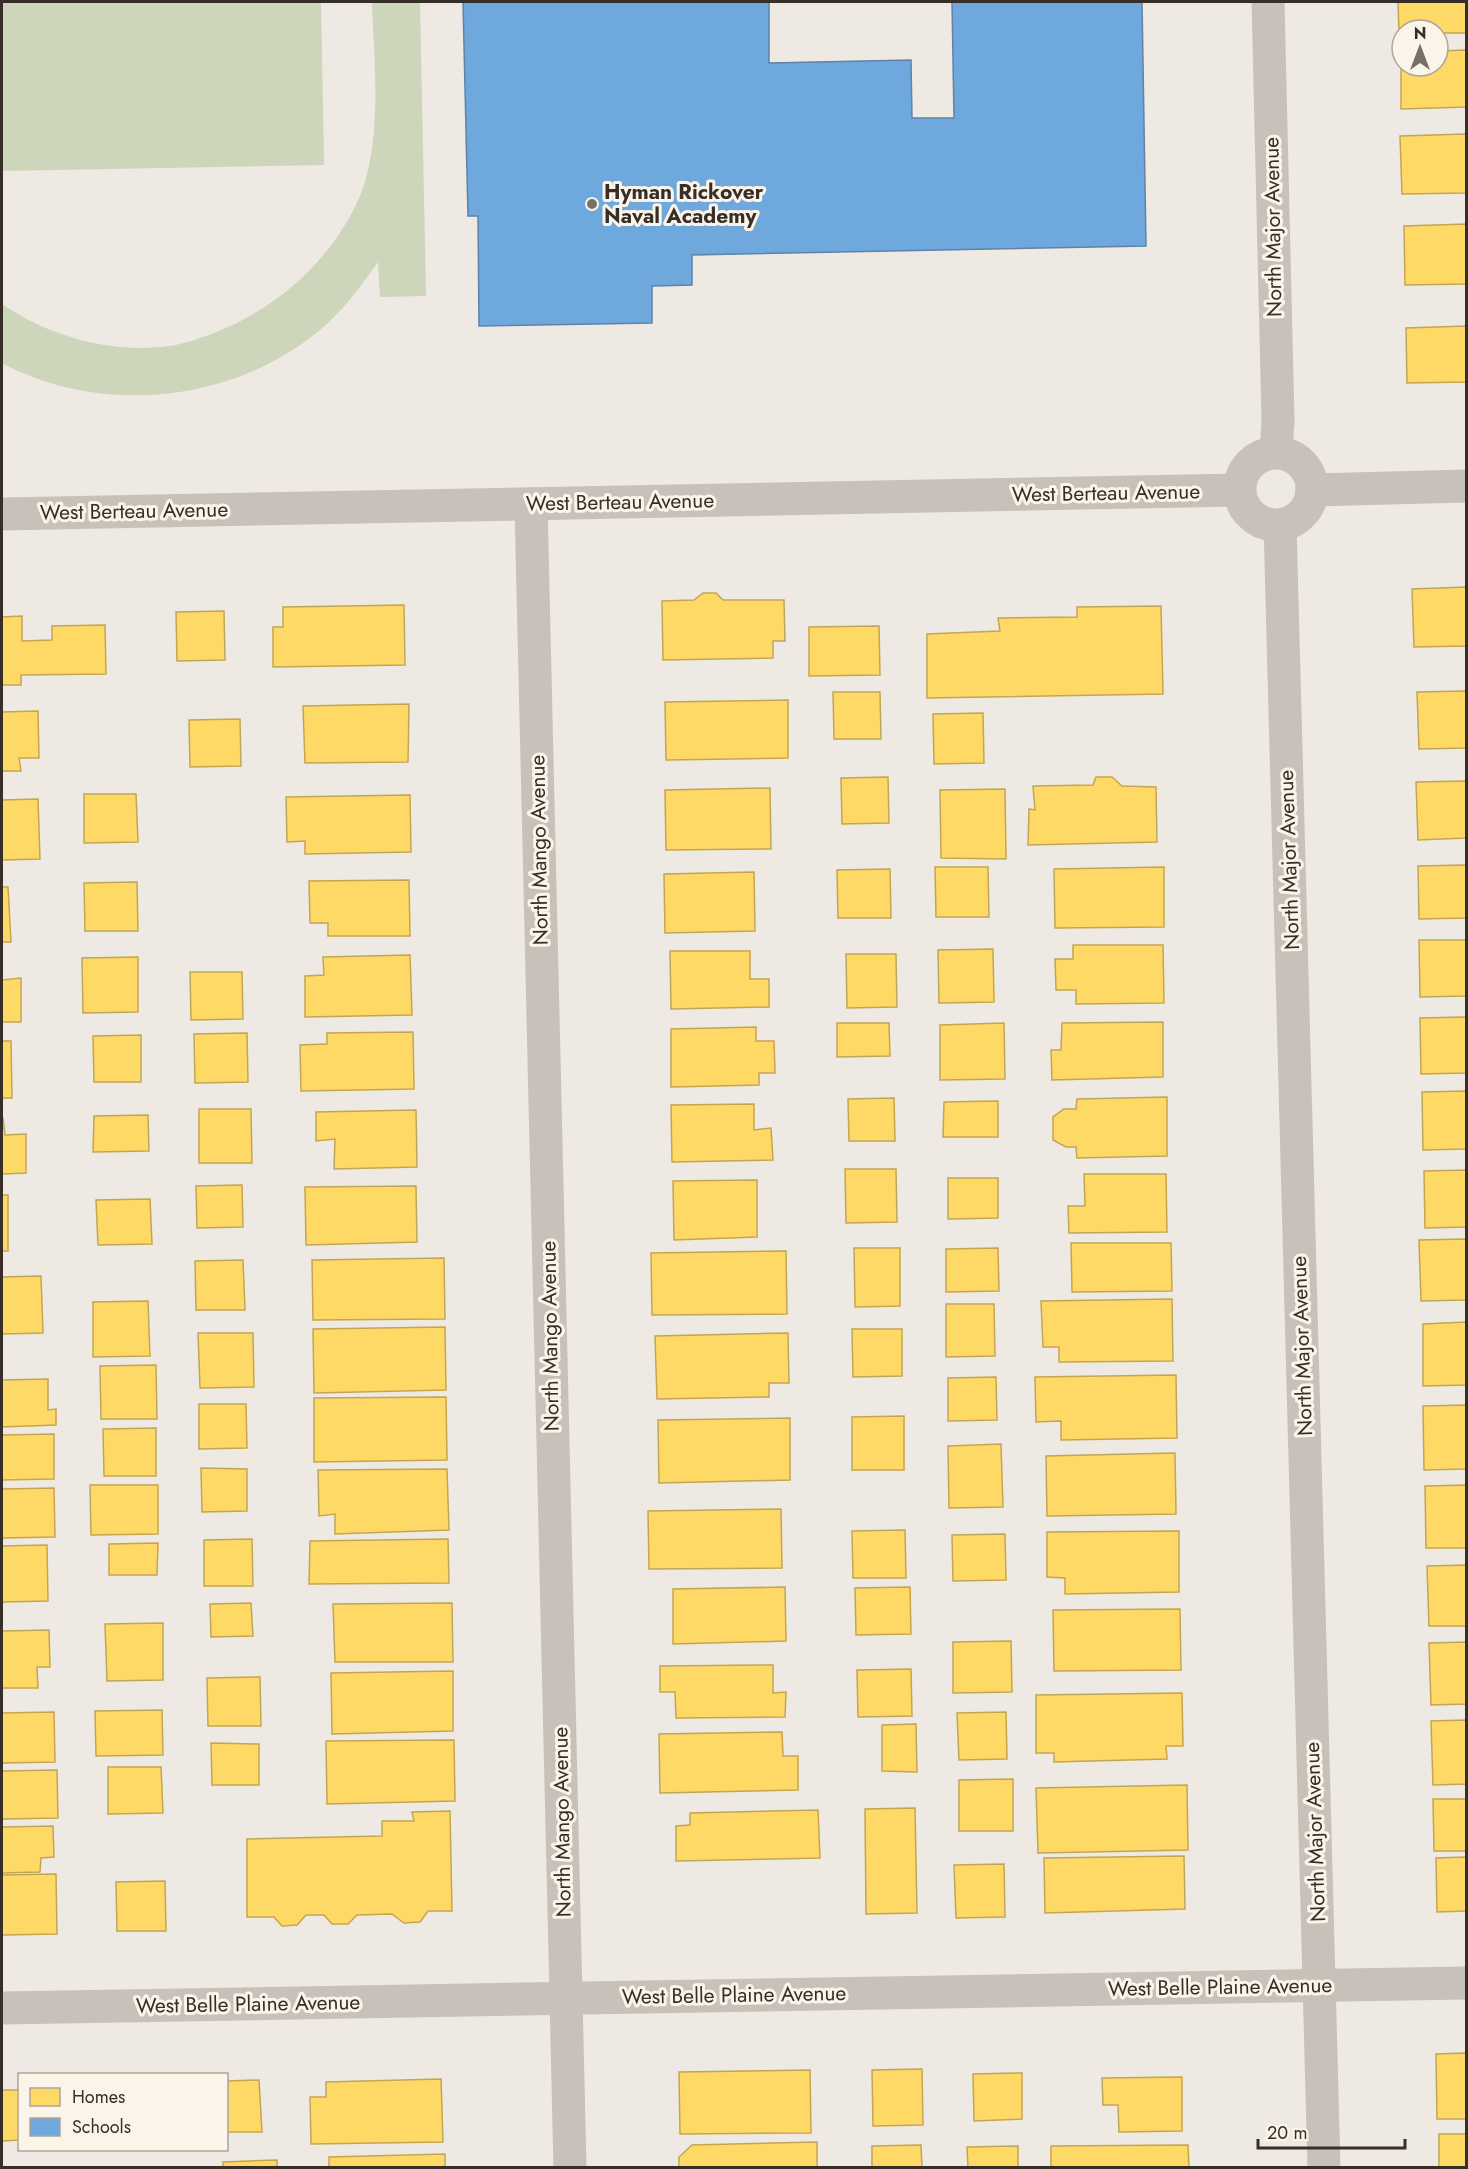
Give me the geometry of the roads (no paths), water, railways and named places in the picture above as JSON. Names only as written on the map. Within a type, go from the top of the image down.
[{"type":"street","name":"North Major Avenue","points":[[1268,2],[1278,421],[1276,452]]},
{"type":"street","points":[[1276,452],[1299,461],[1307,470],[1312,490],[1308,504],[1301,515],[1280,525],[1257,520],[1242,502],[1239,490],[1246,468],[1265,454],[1276,452]]},
{"type":"street","points":[[1312,490],[1467,486]]},
{"type":"street","name":"West Berteau Avenue","points":[[2,513],[1239,490]]},
{"type":"street","name":"North Mango Avenue","points":[[531,504],[570,2168]]},
{"type":"street","name":"North Major Avenue","points":[[1280,525],[1324,2168]]},
{"type":"street","name":"West Belle Plaine Avenue","points":[[2,2008],[1467,1983]]},
{"type":"place","name":"Hyman Rickover Naval Academy","points":[[592,204]]}]
